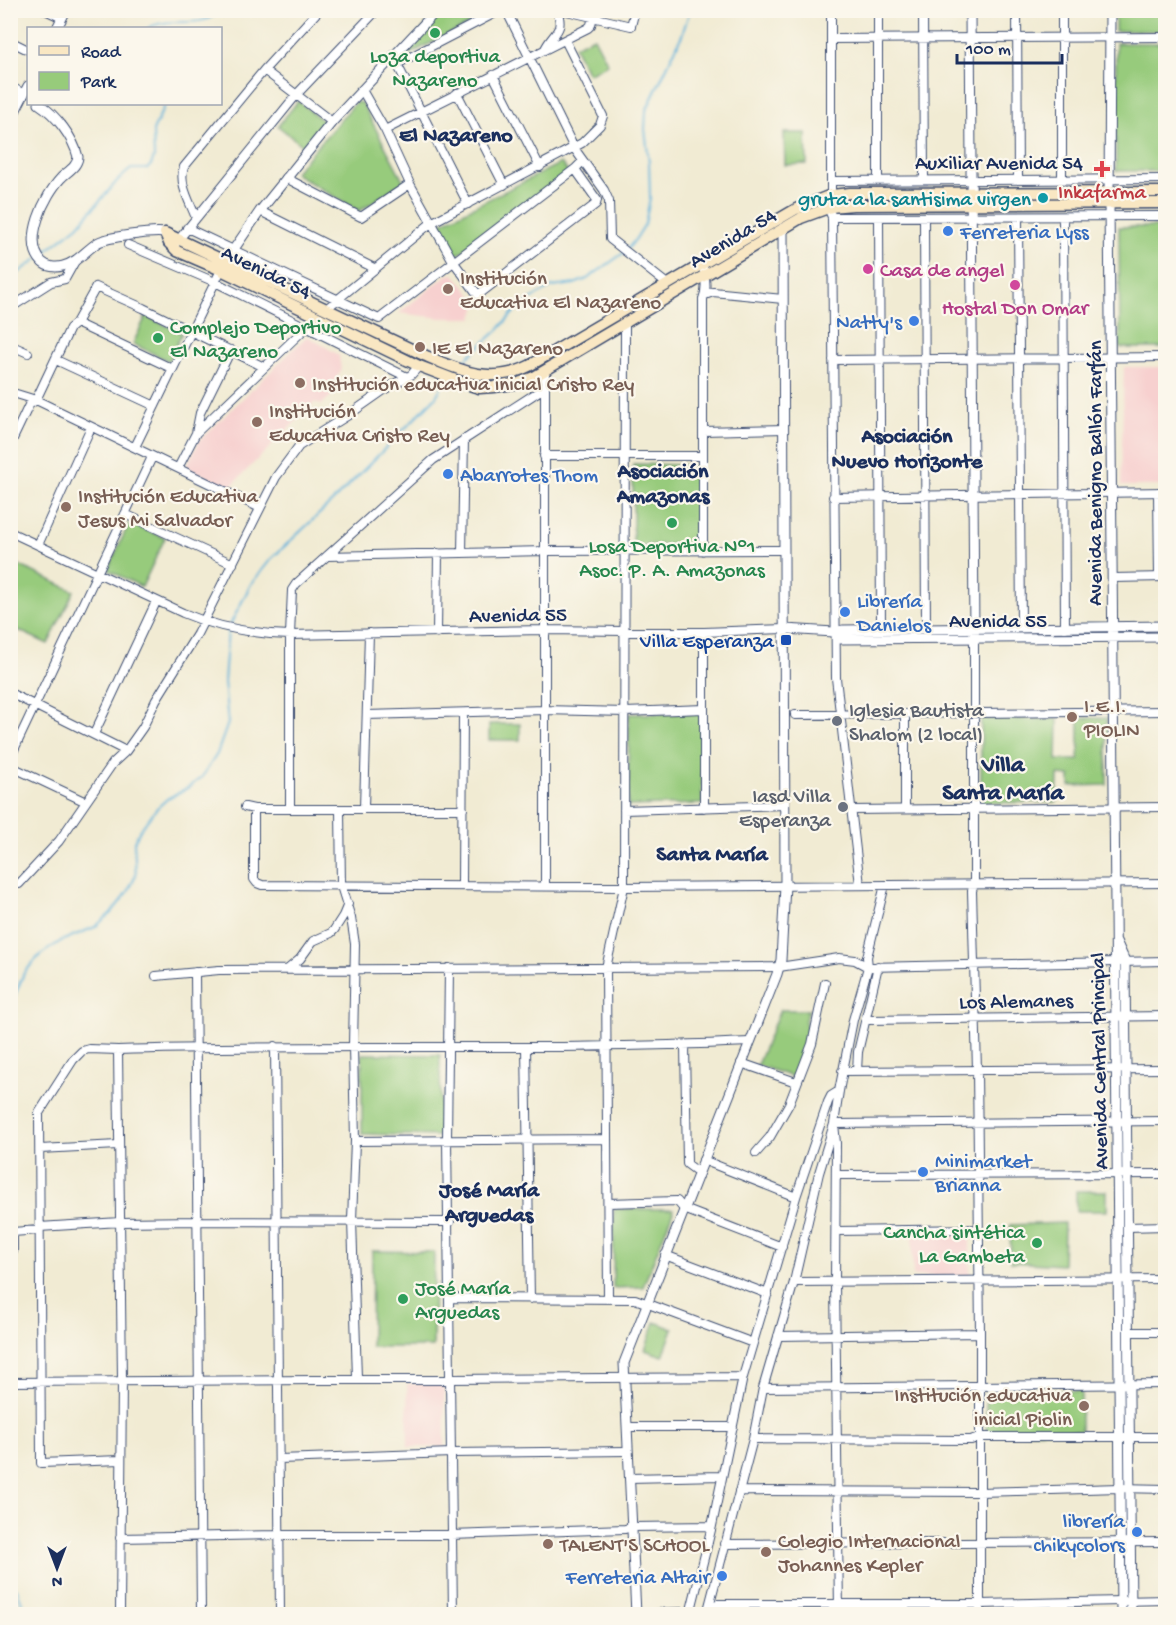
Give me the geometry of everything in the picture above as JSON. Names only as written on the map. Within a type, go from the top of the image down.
[{"type":"main road","name":"Avenida 54","points":[[165,233],[176,244],[326,309],[455,369],[477,375],[496,376],[513,373],[529,366],[796,209],[831,195],[971,198],[1109,197],[1166,192]]},
{"type":"main road","name":"Avenida 54","points":[[1109,197],[1166,203]]},
{"type":"main road","name":"Avenida 54","points":[[223,265],[317,317],[419,366],[479,387],[519,383],[544,371],[801,218],[830,213],[853,205],[971,198]]},
{"type":"street","points":[[45,10],[64,14]]},
{"type":"street","points":[[196,218],[183,184],[184,167],[264,70],[320,10]]},
{"type":"street","points":[[176,244],[297,94],[377,10]]},
{"type":"street","points":[[135,447],[233,248],[332,122],[394,61],[437,10]]},
{"type":"street","points":[[394,61],[503,10],[574,148],[604,190],[609,201],[610,239],[667,284]]},
{"type":"street","points":[[544,50],[560,28],[561,20],[558,10]]},
{"type":"street","points":[[562,10],[593,14],[631,26],[635,10]]},
{"type":"street","points":[[831,10],[831,195]]},
{"type":"street","points":[[878,10],[878,180]]},
{"type":"street","points":[[923,10],[924,180]]},
{"type":"street","points":[[970,10],[975,712],[974,884],[972,891],[981,1332],[979,1385],[980,1614]]},
{"type":"street","points":[[1017,10],[1018,179]]},
{"type":"street","points":[[1062,10],[1062,179]]},
{"type":"street","name":"Avenida Benigno Ballón Farfán","points":[[1110,10],[1109,217],[1114,936]]},
{"type":"street","points":[[385,130],[588,28],[593,14]]},
{"type":"street","points":[[831,39],[1166,37]]},
{"type":"street","points":[[10,40],[27,49]]},
{"type":"street","points":[[326,309],[431,223],[574,148],[600,125],[603,116],[565,40]]},
{"type":"street","points":[[394,61],[422,111],[468,204]]},
{"type":"street","points":[[264,70],[332,122]]},
{"type":"street","points":[[493,75],[540,167]]},
{"type":"street","points":[[10,86],[27,92],[10,121]]},
{"type":"street","points":[[362,90],[385,130],[431,223],[436,228],[453,261],[478,295],[597,204],[597,200],[575,169]]},
{"type":"street","points":[[457,93],[504,185]]},
{"type":"street","points":[[40,105],[51,112],[71,138],[78,157],[73,168],[61,178],[38,216],[34,234],[40,260],[47,265],[58,267],[75,261],[102,240],[156,232],[165,233]]},
{"type":"street","points":[[187,228],[379,319],[583,161]]},
{"type":"street","points":[[286,178],[361,216],[410,184]]},
{"type":"street","name":"Auxiliar Avenida 54","points":[[832,181],[1166,179]]},
{"type":"street","points":[[260,211],[374,268]]},
{"type":"street","points":[[860,885],[839,714],[834,632],[830,213],[879,217],[1166,216]]},
{"type":"street","points":[[924,216],[926,629]]},
{"type":"street","points":[[879,217],[881,630]]},
{"type":"street","points":[[1018,217],[1021,628]]},
{"type":"street","points":[[1063,217],[1065,628]]},
{"type":"street","points":[[636,1614],[624,1364],[781,960],[785,885],[783,228]]},
{"type":"street","points":[[128,245],[215,282],[407,377]]},
{"type":"street","points":[[10,308],[51,282],[65,279],[75,261]]},
{"type":"street","points":[[702,263],[705,275],[703,299],[703,551]]},
{"type":"street","points":[[10,445],[28,405],[36,400],[70,328],[76,323],[96,287],[264,367]]},
{"type":"street","points":[[705,296],[713,292],[783,299]]},
{"type":"street","points":[[196,433],[317,317]]},
{"type":"street","points":[[608,1298],[606,968],[624,887],[625,322]]},
{"type":"street","points":[[76,323],[173,369]]},
{"type":"street","points":[[10,345],[28,353]]},
{"type":"street","points":[[178,468],[196,433],[200,414],[231,350]]},
{"type":"street","points":[[833,360],[1166,357]]},
{"type":"street","points":[[56,360],[155,406]]},
{"type":"street","points":[[10,884],[19,884],[59,841],[113,763],[126,751],[143,727],[156,700],[193,642],[276,477],[289,457],[298,446],[411,375],[419,366]]},
{"type":"street","points":[[544,371],[545,886]]},
{"type":"street","points":[[290,809],[290,599],[292,590],[326,556],[433,460],[544,387]]},
{"type":"street","points":[[10,392],[36,400],[260,508]]},
{"type":"street","points":[[38,545],[91,427]]},
{"type":"street","points":[[704,431],[784,429]]},
{"type":"street","points":[[462,553],[464,440]]},
{"type":"street","points":[[544,456],[703,456]]},
{"type":"street","points":[[10,758],[152,457]]},
{"type":"street","points":[[833,497],[1162,492],[1162,577],[1112,578]]},
{"type":"street","points":[[125,514],[233,564]]},
{"type":"street","name":"Avenida 55","points":[[10,532],[156,602],[203,622],[243,632],[290,635],[545,630],[704,632],[785,629],[834,632],[840,630],[926,629],[974,633],[1166,637]]},
{"type":"street","points":[[326,556],[544,551],[784,550]]},
{"type":"street","points":[[437,633],[438,553]]},
{"type":"street","points":[[94,734],[156,602]]},
{"type":"street","name":"Avenida 55","points":[[834,632],[840,639],[974,633],[1021,628],[1166,626]]},
{"type":"street","points":[[704,632],[704,808]]},
{"type":"street","points":[[364,808],[369,633]]},
{"type":"street","points":[[10,693],[126,751]]},
{"type":"street","points":[[367,715],[545,710],[625,712],[704,709]]},
{"type":"street","points":[[795,715],[1166,711]]},
{"type":"street","points":[[462,885],[463,713]]},
{"type":"street","points":[[905,714],[905,809]]},
{"type":"street","points":[[10,766],[86,802]]},
{"type":"street","points":[[624,810],[785,805]]},
{"type":"street","points":[[245,807],[254,809],[463,809]]},
{"type":"street","points":[[851,810],[1166,807]]},
{"type":"street","points":[[254,809],[254,879],[257,884],[624,887],[1166,883]]},
{"type":"street","points":[[340,809],[341,886],[348,904],[355,944],[353,1046],[355,1141],[352,1220],[357,1378]]},
{"type":"street","points":[[708,1613],[753,1439],[763,1388],[794,1282],[819,1173],[834,1124],[838,1091],[853,1020],[868,967],[867,957],[885,885]]},
{"type":"street","points":[[288,969],[300,959],[313,942],[334,930],[348,904]]},
{"type":"street","name":"Avenida Central Principal","points":[[1114,936],[1125,961],[1128,1121],[1127,1227],[1130,1383],[1129,1437],[1124,1489]]},
{"type":"street","name":"Avenida Central Principal","points":[[1114,936],[1119,1437],[1124,1489],[1125,1600],[1121,1614]]},
{"type":"street","points":[[156,976],[195,972],[288,969],[779,967],[839,958],[855,960],[868,967],[974,963],[1166,961]]},
{"type":"street","points":[[856,1071],[858,1052],[878,966]]},
{"type":"street","points":[[449,968],[447,1140],[450,1222],[453,1614]]},
{"type":"street","points":[[195,972],[201,1614]]},
{"type":"street","points":[[756,1153],[770,1137],[789,1104],[812,1044],[825,983]]},
{"type":"street","name":"Los Alemanes","points":[[867,1020],[1166,1016]]},
{"type":"street","points":[[120,1460],[41,1463],[39,1113],[73,1060],[86,1049],[275,1046],[606,1047],[750,1042]]},
{"type":"street","points":[[685,1045],[687,1164],[698,1172]]},
{"type":"street","points":[[275,1046],[280,1614]]},
{"type":"street","points":[[526,1047],[530,1299]]},
{"type":"street","points":[[118,1050],[122,1380],[120,1614]]},
{"type":"street","points":[[741,1063],[796,1082]]},
{"type":"street","points":[[843,1071],[1166,1069]]},
{"type":"street","points":[[691,1612],[712,1526],[743,1377],[796,1197],[828,1102],[831,1096],[838,1091]]},
{"type":"street","points":[[834,1124],[1166,1121]]},
{"type":"street","points":[[834,1124],[836,1132],[835,1282],[839,1614]]},
{"type":"street","points":[[355,1141],[607,1139]]},
{"type":"street","points":[[40,1149],[118,1145]]},
{"type":"street","points":[[703,1160],[796,1197]]},
{"type":"street","points":[[836,1176],[1166,1174]]},
{"type":"street","points":[[608,1203],[673,1200],[679,1202],[684,1209],[782,1247]]},
{"type":"street","points":[[10,1260],[13,1251],[13,1232],[120,1222],[352,1220],[450,1222]]},
{"type":"street","points":[[1127,1227],[1166,1226]]},
{"type":"street","points":[[837,1231],[979,1229]]},
{"type":"street","points":[[665,1255],[768,1294]]},
{"type":"street","points":[[794,1282],[1166,1279]]},
{"type":"street","points":[[450,1298],[635,1299],[753,1343]]},
{"type":"street","points":[[778,1336],[981,1332]]},
{"type":"street","points":[[1129,1332],[1166,1332]]},
{"type":"street","points":[[10,1382],[743,1377]]},
{"type":"street","points":[[763,1388],[1166,1384]]},
{"type":"street","points":[[627,1426],[733,1427]]},
{"type":"street","points":[[753,1439],[971,1440],[979,1437],[1166,1437]]},
{"type":"street","points":[[279,1459],[452,1453],[628,1451]]},
{"type":"street","points":[[629,1478],[722,1476]]},
{"type":"street","points":[[739,1491],[979,1492],[1166,1489]]},
{"type":"street","points":[[120,1538],[451,1535],[712,1526]]},
{"type":"street","points":[[724,1544],[1166,1542]]},
{"type":"street","name":"Avenida Central Principal","points":[[1125,1600],[1131,1614]]},
{"type":"street","points":[[629,1614],[708,1613],[717,1604],[980,1604],[1166,1600]]},
{"type":"shaded area","name":"Institución Educativa El Nazareno","points":[[454,274],[478,303],[473,318],[441,318],[399,313],[447,275]]},
{"type":"shaded area","name":"Institución Educativa Cristo Rey","points":[[307,336],[339,355],[341,370],[332,386],[332,395],[321,405],[315,402],[230,487],[186,467],[200,440]]},
{"type":"shaded area","points":[[1124,367],[1165,367],[1165,486],[1121,486]]},
{"type":"shaded area","points":[[912,1233],[970,1233],[970,1276],[913,1276]]},
{"type":"shaded area","points":[[407,1384],[444,1384],[445,1447],[408,1447]]},
{"type":"green space","name":"Loza deportiva Nazareno","points":[[439,11],[496,11],[401,58],[399,56]]},
{"type":"green space","points":[[1115,11],[1165,11],[1165,31],[1115,31]]},
{"type":"green space","points":[[594,37],[608,64],[588,74],[574,46]]},
{"type":"green space","points":[[1116,43],[1165,43],[1165,171],[1116,171]]},
{"type":"green space","points":[[298,101],[323,121],[303,146],[278,126]]},
{"type":"green space","points":[[356,102],[362,103],[404,182],[359,211],[294,173]]},
{"type":"green space","points":[[784,133],[806,133],[807,164],[785,165]]},
{"type":"green space","points":[[561,163],[568,172],[456,256],[453,255],[437,225]]},
{"type":"green space","points":[[1119,227],[1165,227],[1165,348],[1120,348]]},
{"type":"green space","points":[[146,316],[182,333],[169,361],[133,344]]},
{"type":"green space","points":[[633,464],[691,465],[696,469],[696,544],[633,545]]},
{"type":"green space","points":[[129,523],[165,538],[142,587],[108,570]]},
{"type":"green space","points":[[10,561],[74,591],[48,644],[11,627]]},
{"type":"green space","points":[[702,713],[702,804],[628,806],[629,714]]},
{"type":"green space","points":[[1079,718],[1107,718],[1107,785],[1070,786],[1070,776],[1058,775],[1057,802],[981,803],[981,719],[1058,719],[1057,760],[1079,760]]},
{"type":"green space","points":[[489,724],[520,724],[520,740],[489,740]]},
{"type":"green space","points":[[780,1010],[809,1010],[805,1020],[809,1038],[793,1077],[757,1065]]},
{"type":"green space","name":"José María Arguedas","points":[[362,1054],[440,1055],[441,1136],[362,1134]]},
{"type":"green space","points":[[1076,1191],[1107,1191],[1107,1211],[1076,1211]]},
{"type":"green space","points":[[614,1209],[674,1209],[643,1287],[613,1288]]},
{"type":"green space","name":"Cancha sintética La Gambeta","points":[[1064,1223],[1063,1265],[1011,1262],[1010,1225]]},
{"type":"green space","name":"José María Arguedas","points":[[372,1251],[434,1252],[433,1347],[371,1347]]},
{"type":"green space","points":[[655,1322],[673,1329],[663,1356],[645,1350]]},
{"type":"green space","points":[[1081,1391],[1081,1431],[986,1432],[986,1392]]},
{"type":"waterway","points":[[150,27],[157,24],[205,20],[220,10]]},
{"type":"waterway","points":[[459,365],[498,330],[520,305],[552,287],[574,284],[587,279],[625,252],[635,240],[645,224],[650,198],[645,129],[646,111],[682,35],[690,10]]},
{"type":"waterway","points":[[41,255],[78,226],[118,180],[131,169],[147,169],[151,165],[154,157],[153,131],[165,105]]},
{"type":"waterway","points":[[10,279],[37,259]]},
{"type":"waterway","points":[[10,1007],[24,973],[40,955],[61,941],[95,927],[111,913],[128,892],[136,875],[134,842],[140,830],[167,799],[202,777],[217,754],[228,723],[224,682],[228,629],[251,584],[271,559],[333,501],[435,398],[445,381]]},
{"type":"waterway","points":[[10,1537],[17,1549],[10,1571]]},
{"type":"waterway","points":[[10,1583],[17,1589],[26,1614]]},
{"type":"place","name":"Loza deportiva Nazareno","points":[[435,33]]},
{"type":"place","name":"Inkafarma","points":[[1102,169]]},
{"type":"place","name":"gruta a la santisima virgen","points":[[1043,198]]},
{"type":"place","name":"Ferreteria Lyss","points":[[948,231]]},
{"type":"place","name":"Casa de angel","points":[[868,269]]},
{"type":"place","name":"Hostal Don Omar","points":[[1015,285]]},
{"type":"place","name":"Institución Educativa El Nazareno","points":[[448,289]]},
{"type":"place","name":"Natty's","points":[[914,321]]},
{"type":"place","name":"Complejo Deportivo El Nazareno","points":[[158,338]]},
{"type":"place","name":"IE El Nazareno","points":[[420,347]]},
{"type":"place","name":"Institución educativa inicial Cristo Rey","points":[[300,383]]},
{"type":"place","name":"Institución Educativa Cristo Rey","points":[[257,422]]},
{"type":"place","name":"Abarrotes Thom","points":[[448,474]]},
{"type":"place","name":"Institución Educativa Jesus Mi Salvador","points":[[66,507]]},
{"type":"place","name":"Losa Deportiva N°1 Asoc. P. A. Amazonas","points":[[672,523]]},
{"type":"place","name":"Librería Danielos","points":[[845,612]]},
{"type":"place","name":"Villa Esperanza","points":[[786,640]]},
{"type":"place","name":"I.E.I. PIOLIN","points":[[1072,717]]},
{"type":"place","name":"Iglesia Bautista Shalom (2 local)","points":[[837,721]]},
{"type":"place","name":"Iasd Villa Esperanza","points":[[843,807]]},
{"type":"place","name":"Minimarket Brianna","points":[[923,1172]]},
{"type":"place","name":"Cancha sintética La Gambeta","points":[[1037,1243]]},
{"type":"place","name":"José María Arguedas","points":[[403,1299]]},
{"type":"place","name":"Institución educativa inicial Piolin","points":[[1084,1406]]},
{"type":"place","name":"librería chikycolors","points":[[1137,1532]]},
{"type":"place","name":"TALENT'S SCHOOL","points":[[548,1544]]},
{"type":"place","name":"Colegio Internacional Johannes Kepler","points":[[766,1552]]},
{"type":"place","name":"Ferreteria Altair","points":[[722,1576]]},
{"type":"district","name":"El Nazareno","points":[[456,133]]},
{"type":"district","name":"Asociación Nuevo Horizonte","points":[[907,446]]},
{"type":"district","name":"Asociación Amazonas","points":[[663,482]]},
{"type":"district","name":"Villa Santa María","points":[[1003,777]]},
{"type":"district","name":"Santa María","points":[[712,852]]},
{"type":"district","name":"José María Arguedas","points":[[489,1200]]}]
